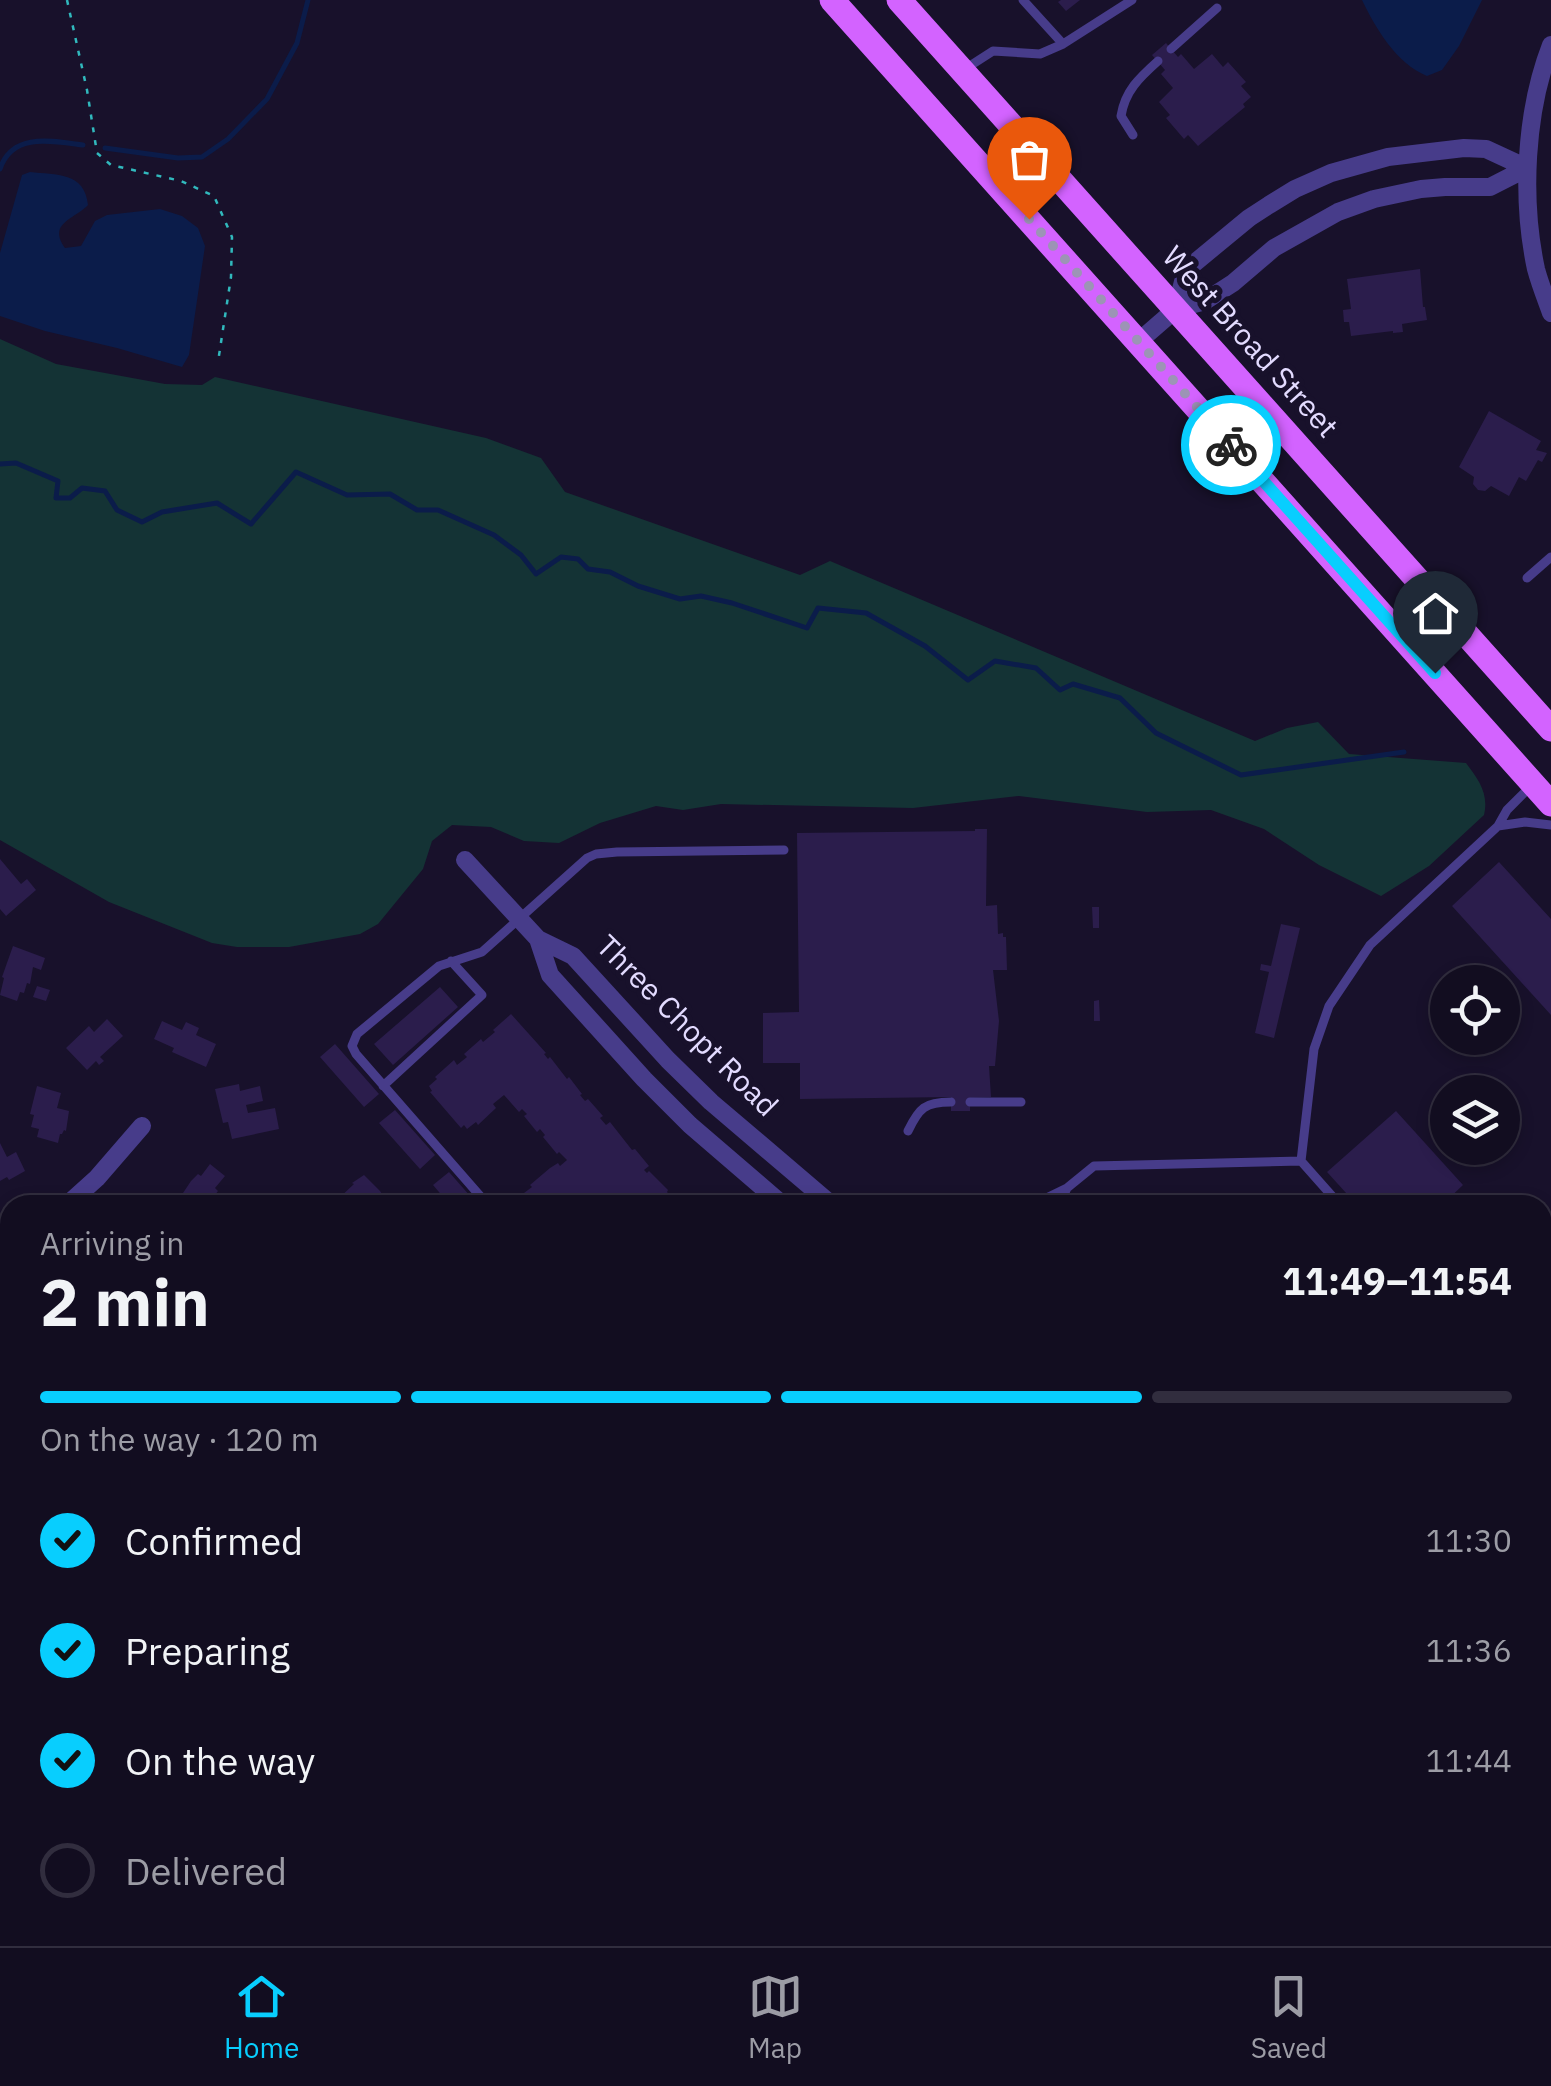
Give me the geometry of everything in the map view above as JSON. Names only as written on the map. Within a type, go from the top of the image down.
[{"type":"main road","points":[[832,0],[1542,784],[1551,804]]},
{"type":"main road","name":"West Broad Street","points":[[899,0],[1551,729]]},
{"type":"street","points":[[1550,47],[1537,98],[1527,168],[1528,217],[1537,272],[1551,313]]},
{"type":"street","points":[[1176,308],[1186,270],[1259,211],[1330,173],[1388,156],[1464,148],[1486,149],[1527,168]]},
{"type":"street","points":[[1138,342],[1176,308],[1205,301],[1274,248],[1338,212],[1400,193],[1490,187],[1527,168]]},
{"type":"street","name":"Three Chopt Road","points":[[465,860],[538,938],[573,956],[689,1081],[820,1195]]},
{"type":"street","name":"Three Chopt Road","points":[[538,938],[550,975],[644,1079],[690,1125],[772,1195]]},
{"type":"street","points":[[78,1195],[142,1126]]},
{"type":"lane","points":[[1023,0],[1063,44]]},
{"type":"lane","points":[[963,71],[993,51],[1040,54],[1063,44],[1132,0]]},
{"type":"lane","points":[[1171,49],[1217,8]]},
{"type":"lane","points":[[1133,135],[1121,116],[1123,102],[1134,82],[1158,62]]},
{"type":"lane","points":[[1527,578],[1551,557]]},
{"type":"lane","points":[[1331,1195],[1301,1161],[1314,1049],[1329,1006],[1370,945],[1498,826],[1507,810],[1542,784]]},
{"type":"lane","points":[[1498,826],[1525,822],[1551,825]]},
{"type":"lane","points":[[479,1195],[356,1054],[352,1046],[357,1034],[439,966],[482,952],[596,854],[784,850]]},
{"type":"lane","points":[[383,1086],[482,995],[451,962]]},
{"type":"lane","points":[[908,1131],[926,1106],[951,1102]]},
{"type":"lane","points":[[970,1102],[1022,1102]]},
{"type":"lane","points":[[1053,1195],[1094,1166],[1301,1161]]},
{"type":"lane","points":[[1064,1195],[1068,1188]]},
{"type":"path","points":[[67,0],[88,90],[97,153],[111,165],[181,182],[214,196],[232,238],[232,277],[218,362]]},
{"type":"green space","points":[[0,339],[56,364],[165,384],[202,385],[215,377],[486,438],[541,458],[565,492],[800,575],[830,561],[1255,741],[1287,728],[1318,722],[1349,754],[1466,763],[1482,788],[1484,815],[1429,866],[1381,896],[1319,865],[1264,829],[1211,810],[1147,812],[1019,796],[913,808],[721,804],[683,810],[656,806],[600,823],[559,843],[524,841],[491,827],[452,825],[432,841],[423,869],[378,924],[360,934],[289,947],[212,943],[109,902],[0,840]]},
{"type":"water","points":[[1362,0],[1482,0],[1442,70],[1427,76],[1397,54]]},
{"type":"water","points":[[30,172],[68,177],[86,194],[88,205],[61,227],[60,240],[65,248],[81,246],[95,221],[107,215],[160,209],[182,216],[198,228],[205,246],[189,355],[182,367],[0,316],[0,253],[22,175]]},
{"type":"building","points":[[1080,0],[1066,11],[1058,2]]},
{"type":"building","points":[[1166,43],[1194,69],[1212,54],[1223,67],[1228,62],[1246,82],[1241,86],[1251,97],[1243,104],[1245,107],[1198,146],[1188,135],[1184,139],[1166,118],[1170,115],[1159,102],[1173,88],[1152,55]]},
{"type":"building","points":[[1420,269],[1427,320],[1402,324],[1403,332],[1351,336],[1343,310],[1351,309],[1347,279]]},
{"type":"building","points":[[1489,411],[1541,441],[1536,450],[1547,453],[1526,481],[1519,477],[1509,496],[1491,486],[1485,491],[1478,490],[1473,484],[1474,477],[1459,467]]},
{"type":"building","points":[[987,829],[986,906],[997,905],[998,934],[1006,937],[1007,970],[993,970],[999,1021],[995,1066],[989,1066],[991,1097],[970,1098],[970,1111],[951,1111],[951,1097],[800,1099],[800,1063],[763,1063],[763,1013],[799,1012],[797,833]]},
{"type":"building","points":[[0,859],[21,884],[27,879],[36,890],[6,916],[0,909]]},
{"type":"building","points":[[1499,862],[1551,919],[1551,1015],[1520,981],[1520,965],[1506,965],[1452,906]]},
{"type":"building","points":[[1092,907],[1099,907],[1099,928],[1093,928]]},
{"type":"building","points":[[1281,924],[1300,928],[1274,1038],[1255,1033],[1269,972],[1260,970],[1261,964],[1271,966]]},
{"type":"building","points":[[13,946],[45,958],[41,970],[33,967],[30,984],[27,983],[24,993],[20,992],[17,1001],[0,995]]},
{"type":"building","points":[[37,986],[50,990],[46,1001],[33,997]]},
{"type":"building","points":[[440,987],[458,1007],[393,1065],[374,1044]]},
{"type":"building","points":[[1099,1000],[1100,1021],[1094,1021],[1094,1001]]},
{"type":"building","points":[[511,1014],[548,1059],[569,1077],[585,1101],[588,1099],[603,1116],[600,1118],[606,1125],[610,1122],[635,1149],[649,1166],[644,1170],[670,1195],[526,1195],[530,1185],[550,1168],[567,1160],[557,1154],[540,1129],[537,1132],[524,1116],[527,1114],[522,1109],[519,1112],[504,1095],[478,1125],[476,1122],[467,1129],[464,1125],[461,1128],[430,1092],[435,1077],[454,1060],[457,1065],[467,1057],[464,1054]]},
{"type":"building","points":[[107,1019],[123,1036],[100,1057],[104,1061],[99,1065],[96,1061],[87,1070],[66,1048],[89,1026],[94,1032]]},
{"type":"building","points":[[162,1021],[182,1030],[186,1022],[199,1028],[196,1035],[216,1044],[206,1067],[154,1039]]},
{"type":"building","points":[[335,1044],[379,1094],[364,1107],[320,1057]]},
{"type":"building","points":[[239,1084],[240,1091],[260,1086],[263,1101],[246,1105],[248,1113],[275,1108],[279,1129],[232,1139],[228,1122],[223,1123],[215,1089]]},
{"type":"building","points":[[37,1086],[61,1093],[57,1108],[69,1111],[66,1131],[60,1134],[58,1143],[37,1137],[39,1129],[31,1127]]},
{"type":"building","points":[[395,1110],[435,1155],[420,1169],[379,1123]]},
{"type":"building","points":[[1396,1111],[1430,1149],[1430,1165],[1445,1165],[1463,1185],[1452,1195],[1348,1195],[1327,1172]]},
{"type":"building","points":[[0,1143],[7,1157],[16,1152],[25,1171],[9,1180],[7,1177],[0,1181]]},
{"type":"building","points":[[210,1164],[225,1176],[215,1188],[218,1191],[215,1195],[182,1195],[198,1174],[201,1176]]},
{"type":"building","points":[[449,1172],[469,1195],[442,1195],[433,1185]]},
{"type":"building","points":[[364,1175],[383,1195],[342,1195]]},
{"type":"waterway","points":[[105,148],[178,158],[202,157],[228,139],[267,99],[297,43],[308,0]]},
{"type":"waterway","points":[[0,169],[6,157],[23,144],[46,141],[83,145]]},
{"type":"waterway","points":[[0,464],[16,463],[58,481],[56,498],[70,498],[82,488],[105,491],[117,510],[142,522],[162,512],[217,503],[251,524],[296,472],[347,495],[390,494],[417,510],[438,510],[494,535],[521,555],[536,574],[561,557],[578,559],[588,569],[610,572],[680,599],[701,596],[732,603],[807,628],[818,608],[866,613],[925,646],[968,680],[995,661],[1036,668],[1060,690],[1073,684],[1120,698],[1156,733],[1241,775],[1404,752]]},
{"type":"way so far","points":[[1029,219],[1231,445]]},
{"type":"route","points":[[1231,445],[1435,673]]}]
